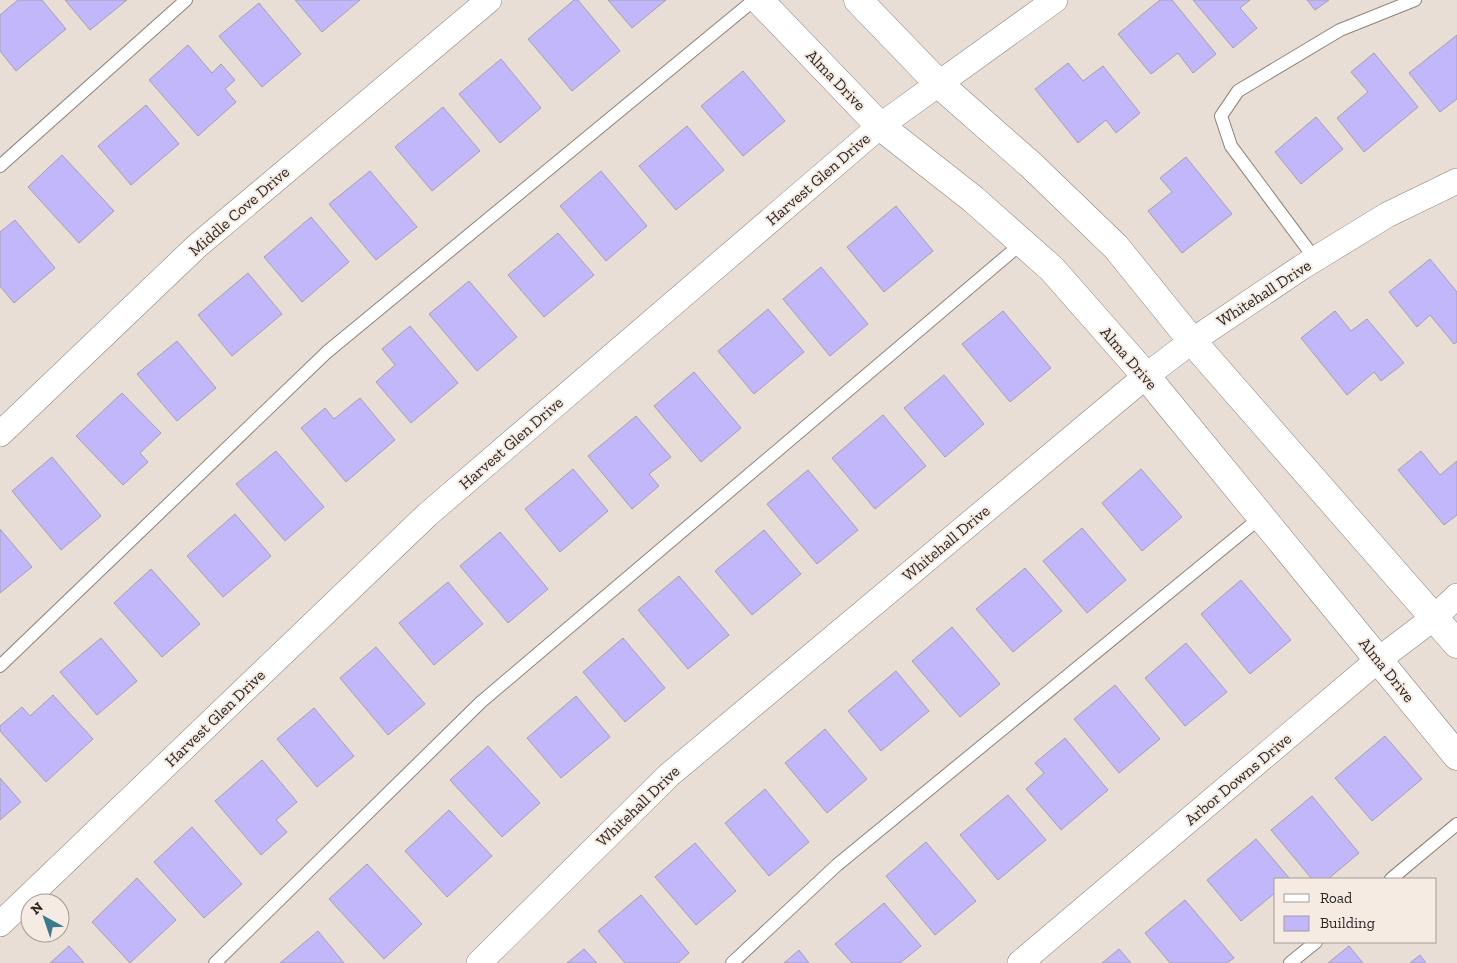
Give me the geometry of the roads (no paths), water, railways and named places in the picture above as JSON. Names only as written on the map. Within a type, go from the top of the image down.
[{"type":"main road","name":"Alma Drive","points":[[759,0],[880,126],[973,199],[1052,269],[1146,376],[1457,756]]},
{"type":"main road","points":[[858,0],[939,84],[1030,165],[1116,247],[1192,341],[1457,644]]},
{"type":"street","name":"Middle Cove Drive","points":[[0,434],[197,246],[489,0]]},
{"type":"street","name":"Harvest Glen Drive","points":[[0,924],[427,516],[880,126],[1055,0]]},
{"type":"street","name":"Whitehall Drive","points":[[478,963],[669,775],[1146,376],[1192,341],[1315,260],[1387,215],[1457,181]]},
{"type":"street","name":"Arbor Downs Drive","points":[[1020,963],[1378,660],[1435,618],[1457,596]]},
{"type":"lane","points":[[0,166],[186,0]]},
{"type":"lane","points":[[0,666],[327,352],[754,0]]},
{"type":"lane","points":[[1315,260],[1231,146],[1221,116],[1238,91],[1331,35],[1415,0]]},
{"type":"lane","points":[[215,963],[481,702],[1022,243]]},
{"type":"lane","points":[[732,963],[837,865],[1261,517]]},
{"type":"lane","points":[[1392,878],[1457,824]]},
{"type":"lane","points":[[1290,963],[1315,943]]}]
